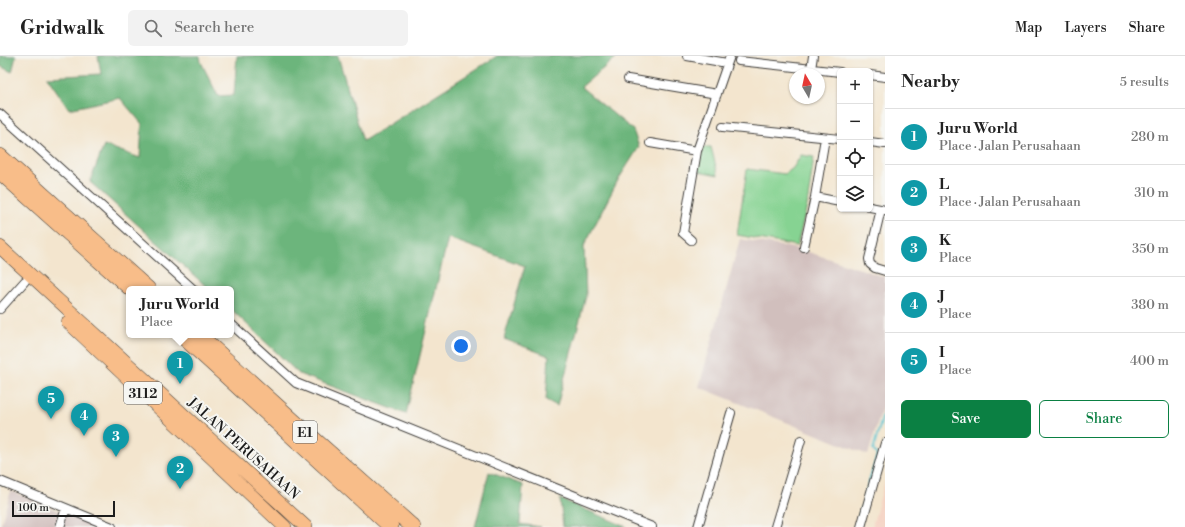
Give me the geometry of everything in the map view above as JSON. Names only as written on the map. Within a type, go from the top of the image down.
[{"type":"highway","points":[[0,156],[145,286]]},
{"type":"highway","points":[[0,172],[128,286]]},
{"type":"highway","name":"E1","points":[[184,338],[392,527]]},
{"type":"highway","name":"E1","points":[[202,338],[413,527]]},
{"type":"main road","name":"JALAN PERUSAHAAN","points":[[0,247],[306,527]]},
{"type":"main road","name":"JALAN PERUSAHAAN","points":[[0,259],[25,281],[278,525]]},
{"type":"street","points":[[687,56],[729,60],[697,151],[683,233],[691,240]]},
{"type":"street","points":[[811,68],[813,56]]},
{"type":"street","points":[[739,60],[803,68]]},
{"type":"street","points":[[825,70],[837,72]]},
{"type":"street","points":[[873,75],[885,77]]},
{"type":"street","points":[[628,79],[717,94]]},
{"type":"street","points":[[0,114],[190,286]]},
{"type":"street","points":[[723,127],[837,139]]},
{"type":"street","points":[[804,247],[826,138]]},
{"type":"street","points":[[873,142],[885,144]]},
{"type":"street","points":[[650,143],[697,151]]},
{"type":"street","points":[[815,198],[837,202]]},
{"type":"street","points":[[873,208],[883,210],[869,259],[870,264],[875,268],[885,271]]},
{"type":"street","points":[[0,309],[25,281]]},
{"type":"street","points":[[234,327],[296,383],[652,527]]},
{"type":"street","points":[[698,527],[731,413]]},
{"type":"street","points":[[775,527],[801,440]]},
{"type":"street","points":[[861,527],[885,443]]},
{"type":"street","points":[[0,481],[112,527]]},
{"type":"street","points":[[60,527],[66,508]]},
{"type":"shaded area","points":[[740,239],[799,249],[885,277],[885,398],[868,455],[699,387]]},
{"type":"shaded area","points":[[885,481],[885,527],[872,527]]},
{"type":"shaded area","points":[[11,491],[97,527],[0,527]]},
{"type":"green space","points":[[0,56],[16,56],[12,72],[0,66]]},
{"type":"green space","points":[[98,56],[200,56],[201,62],[218,96],[234,95],[237,56],[338,56],[363,141],[497,56],[618,56],[581,87],[633,130],[639,147],[618,180],[584,246],[586,296],[557,406],[546,400],[549,356],[504,339],[525,266],[448,238],[406,414],[299,374],[234,312],[234,286],[206,286],[90,182],[104,145],[140,158],[142,124],[120,98],[69,109],[47,77],[101,74]]},
{"type":"green space","points":[[703,147],[711,147],[718,175],[698,171]]},
{"type":"green space","points":[[801,155],[814,157],[807,206],[797,246],[737,235],[747,169],[785,174],[793,168]]},
{"type":"green space","points":[[489,472],[523,485],[520,524],[541,527],[475,527]]},
{"type":"green space","points":[[560,499],[627,527],[563,527]]},
{"type":"waterway","points":[[856,527],[877,455],[873,450],[885,408]]},
{"type":"place","name":"Juru World","points":[[180,384]]},
{"type":"place","name":"I","points":[[51,419]]},
{"type":"place","name":"J","points":[[84,436]]},
{"type":"place","name":"K","points":[[116,457]]},
{"type":"place","name":"L","points":[[180,489]]}]
